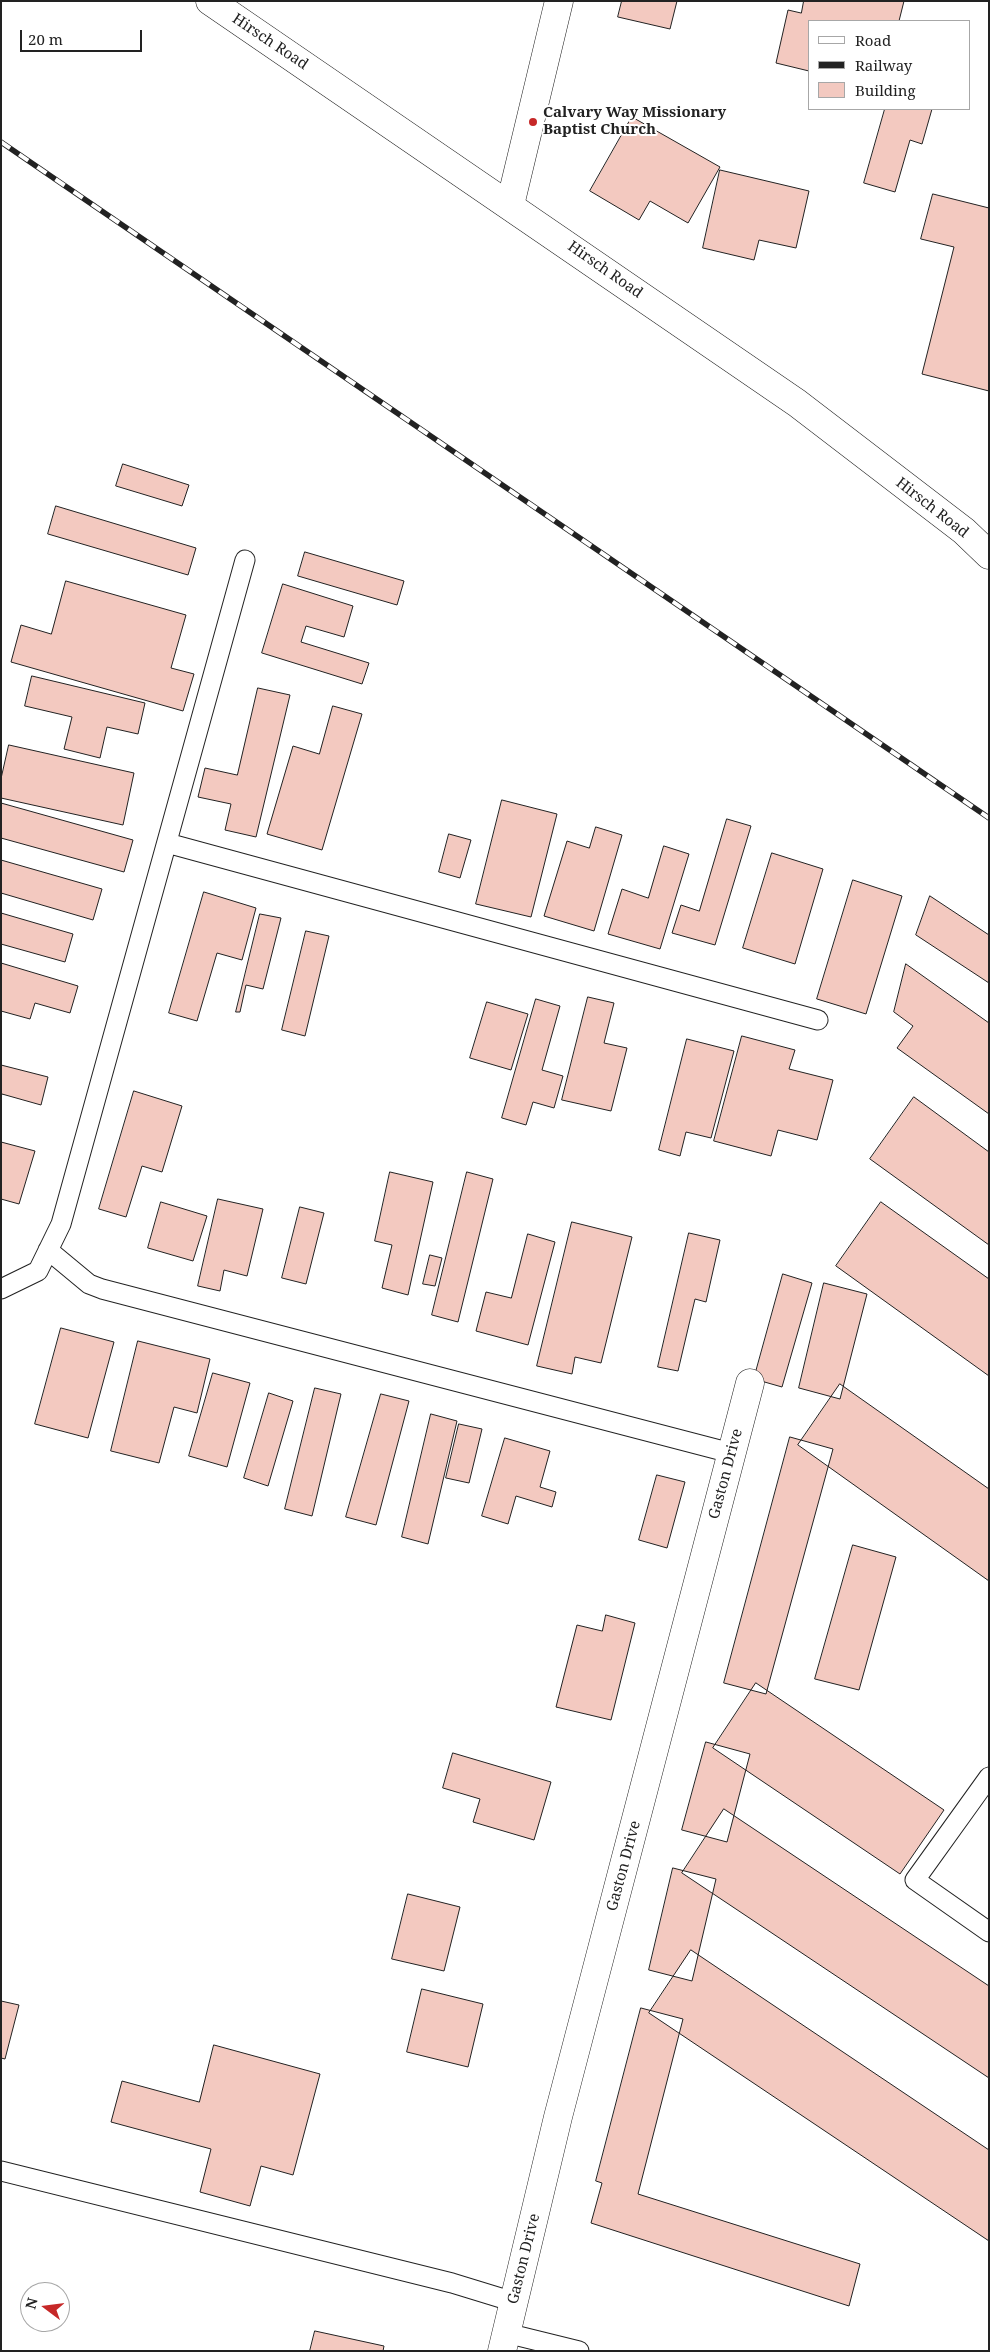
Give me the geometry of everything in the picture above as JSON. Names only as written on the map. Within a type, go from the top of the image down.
[{"type":"street","name":"Hirsch Road","points":[[210,1],[797,403],[964,532],[989,555]]},
{"type":"street","points":[[510,205],[559,1]]},
{"type":"street","name":"Gaston Drive","points":[[504,2342],[561,2108],[750,1382]]},
{"type":"lane","points":[[1,1289],[38,1271],[61,1224],[245,560]]},
{"type":"lane","points":[[167,843],[818,1020]]},
{"type":"lane","points":[[48,1250],[89,1284],[102,1288],[732,1453]]},
{"type":"lane","points":[[989,1778],[915,1880],[989,1932]]},
{"type":"lane","points":[[1,2171],[452,2283],[514,2302]]},
{"type":"lane","points":[[504,2342],[579,2351]]},
{"type":"building","points":[[622,1],[677,1],[670,29],[618,17]]},
{"type":"building","points":[[804,1],[904,1],[899,20],[808,20],[808,71],[776,63],[788,10],[801,13]]},
{"type":"building","points":[[885,110],[932,110],[922,144],[910,140],[895,192],[864,183]]},
{"type":"building","points":[[632,117],[720,167],[688,223],[650,201],[639,220],[590,191]]},
{"type":"building","points":[[720,170],[809,191],[796,248],[759,240],[754,260],[703,248]]},
{"type":"building","points":[[933,194],[989,208],[989,391],[922,374],[954,247],[921,239]]},
{"type":"building","points":[[123,464],[189,485],[182,506],[116,486]]},
{"type":"building","points":[[56,506],[196,548],[188,575],[48,534]]},
{"type":"building","points":[[305,552],[404,581],[397,605],[298,576]]},
{"type":"building","points":[[66,581],[186,615],[171,668],[194,674],[183,711],[11,662],[21,625],[51,634]]},
{"type":"building","points":[[283,584],[353,606],[344,637],[306,626],[301,642],[369,663],[362,684],[262,653]]},
{"type":"building","points":[[32,676],[145,703],[138,734],[107,727],[100,758],[64,749],[72,717],[25,706]]},
{"type":"building","points":[[258,688],[290,695],[256,837],[225,830],[231,804],[198,797],[205,768],[237,775]]},
{"type":"building","points":[[333,706],[362,714],[322,850],[267,834],[293,746],[319,754]]},
{"type":"building","points":[[9,745],[134,773],[123,825],[1,798],[1,779]]},
{"type":"building","points":[[502,800],[557,814],[531,917],[476,904]]},
{"type":"building","points":[[1,803],[133,840],[124,872],[1,838]]},
{"type":"building","points":[[727,819],[751,826],[715,945],[672,933],[681,905],[699,911]]},
{"type":"building","points":[[596,827],[622,835],[594,931],[544,916],[567,841],[589,848]]},
{"type":"building","points":[[449,834],[471,840],[460,878],[439,872]]},
{"type":"building","points":[[664,846],[689,854],[660,949],[608,934],[622,889],[648,898]]},
{"type":"building","points":[[772,853],[823,869],[795,964],[743,948]]},
{"type":"building","points":[[1,860],[102,889],[93,920],[1,893]]},
{"type":"building","points":[[853,880],[902,896],[866,1014],[817,999]]},
{"type":"building","points":[[204,892],[256,908],[242,960],[217,953],[197,1021],[169,1013]]},
{"type":"building","points":[[930,896],[989,935],[989,983],[916,935]]},
{"type":"building","points":[[1,913],[73,934],[65,962],[1,944]]},
{"type":"building","points":[[260,914],[281,918],[263,989],[246,985],[240,1012],[236,1012]]},
{"type":"building","points":[[306,931],[329,936],[305,1036],[282,1030]]},
{"type":"building","points":[[1,963],[78,986],[70,1013],[35,1003],[30,1019],[1,1011]]},
{"type":"building","points":[[906,964],[989,1023],[989,1114],[897,1048],[913,1026],[894,1012]]},
{"type":"building","points":[[588,997],[614,1003],[604,1043],[627,1048],[611,1111],[562,1100]]},
{"type":"building","points":[[536,999],[560,1006],[542,1070],[563,1076],[554,1108],[533,1102],[526,1125],[502,1118]]},
{"type":"building","points":[[487,1002],[528,1014],[511,1070],[470,1058]]},
{"type":"building","points":[[742,1036],[795,1050],[789,1069],[833,1080],[817,1140],[778,1130],[771,1156],[714,1141]]},
{"type":"building","points":[[687,1039],[734,1051],[711,1138],[686,1132],[680,1156],[659,1150]]},
{"type":"building","points":[[1,1065],[48,1077],[41,1105],[2,1094],[1,1096]]},
{"type":"building","points":[[134,1091],[182,1106],[162,1172],[142,1166],[126,1217],[99,1209]]},
{"type":"building","points":[[914,1097],[989,1152],[989,1245],[870,1159]]},
{"type":"building","points":[[1,1142],[35,1151],[19,1204],[1,1199]]},
{"type":"building","points":[[390,1172],[433,1182],[408,1295],[382,1288],[392,1245],[375,1241]]},
{"type":"building","points":[[467,1172],[493,1179],[458,1322],[432,1315]]},
{"type":"building","points":[[218,1199],[263,1209],[247,1276],[224,1270],[220,1291],[198,1286]]},
{"type":"building","points":[[161,1202],[207,1216],[193,1261],[148,1248]]},
{"type":"building","points":[[881,1202],[989,1279],[989,1376],[836,1266]]},
{"type":"building","points":[[300,1207],[324,1213],[306,1284],[282,1278]]},
{"type":"building","points":[[572,1222],[632,1237],[601,1363],[575,1357],[572,1374],[537,1366]]},
{"type":"building","points":[[689,1233],[720,1240],[706,1302],[695,1299],[678,1371],[658,1367]]},
{"type":"building","points":[[528,1234],[555,1242],[528,1345],[476,1331],[486,1292],[511,1298]]},
{"type":"building","points":[[430,1255],[442,1258],[435,1286],[423,1284]]},
{"type":"building","points":[[783,1274],[812,1283],[782,1387],[754,1379]]},
{"type":"building","points":[[824,1283],[867,1294],[840,1399],[799,1388]]},
{"type":"building","points":[[61,1328],[114,1342],[88,1438],[35,1424]]},
{"type":"building","points":[[138,1341],[210,1359],[197,1413],[174,1407],[159,1463],[111,1451]]},
{"type":"building","points":[[213,1373],[250,1383],[227,1467],[189,1456]]},
{"type":"building","points":[[840,1384],[989,1489],[989,1581],[798,1445]]},
{"type":"building","points":[[315,1388],[341,1394],[312,1516],[285,1509]]},
{"type":"building","points":[[269,1393],[293,1401],[268,1486],[244,1478]]},
{"type":"building","points":[[381,1394],[409,1401],[376,1525],[346,1517]]},
{"type":"building","points":[[431,1414],[457,1421],[428,1544],[402,1537]]},
{"type":"building","points":[[459,1424],[482,1429],[469,1483],[446,1478]]},
{"type":"building","points":[[790,1437],[833,1449],[766,1694],[724,1683]]},
{"type":"building","points":[[505,1438],[550,1451],[540,1487],[556,1492],[552,1507],[516,1496],[508,1524],[482,1516]]},
{"type":"building","points":[[657,1475],[685,1482],[667,1548],[639,1540]]},
{"type":"building","points":[[853,1545],[896,1557],[859,1690],[815,1679]]},
{"type":"building","points":[[606,1615],[635,1623],[611,1720],[556,1707],[577,1625],[602,1631]]},
{"type":"building","points":[[756,1683],[944,1810],[900,1874],[713,1748]]},
{"type":"building","points":[[706,1742],[750,1754],[727,1842],[682,1830]]},
{"type":"building","points":[[453,1753],[551,1782],[534,1840],[473,1822],[480,1799],[443,1788]]},
{"type":"building","points":[[724,1809],[989,1986],[989,2078],[682,1873]]},
{"type":"building","points":[[673,1868],[716,1879],[692,1981],[649,1970]]},
{"type":"building","points":[[408,1894],[460,1907],[444,1971],[392,1959]]},
{"type":"building","points":[[691,1950],[989,2150],[989,2241],[649,2013]]},
{"type":"building","points":[[422,1989],[483,2004],[468,2067],[407,2052]]},
{"type":"building","points":[[1,2001],[19,2005],[5,2059],[1,2058]]},
{"type":"building","points":[[641,2008],[683,2019],[638,2194],[860,2264],[849,2306],[591,2223],[602,2183],[596,2181]]},
{"type":"building","points":[[214,2045],[320,2074],[293,2175],[261,2166],[250,2206],[200,2192],[211,2149],[111,2122],[122,2081],[199,2102]]},
{"type":"building","points":[[315,2331],[384,2346],[383,2351],[310,2351]]},
{"type":"railway","points":[[1,142],[989,818]]},
{"type":"place","name":"Calvary Way Missionary Baptist Church","points":[[533,122]]}]
